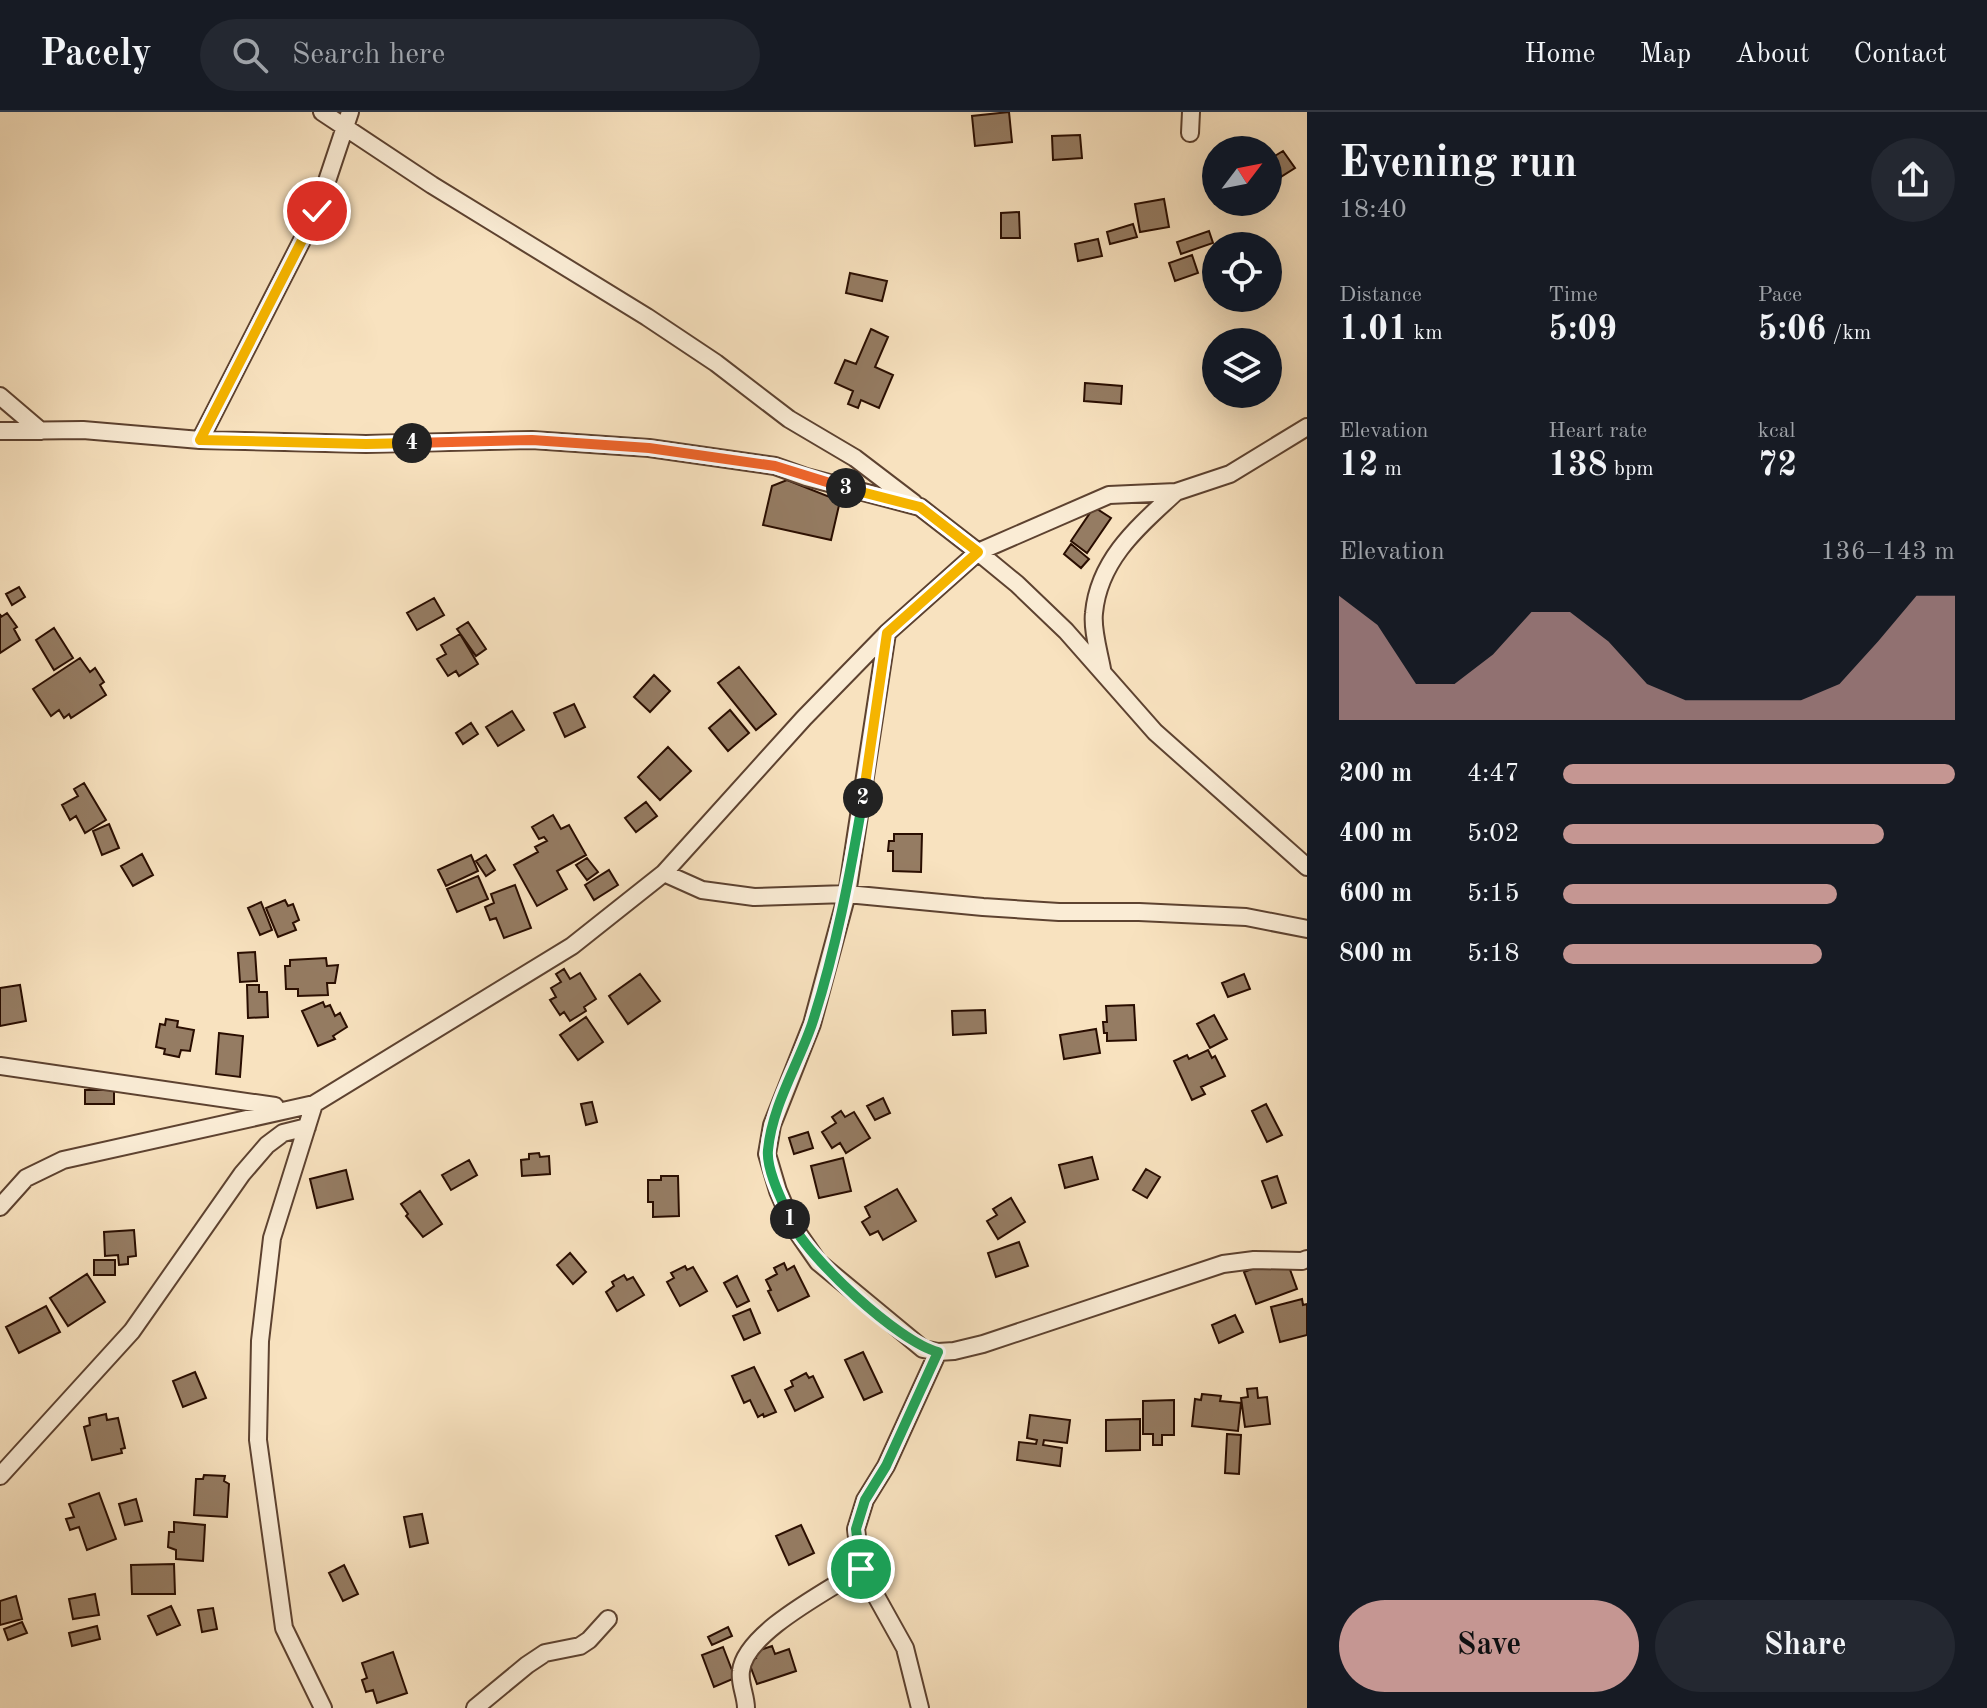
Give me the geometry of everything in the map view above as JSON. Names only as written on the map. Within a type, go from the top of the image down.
[{"type":"street","points":[[322,112],[348,120],[432,185],[647,317],[716,363],[789,419],[855,458],[920,507],[1017,584],[1103,671],[1155,732],[1307,867]]},
{"type":"street","points":[[1190,133],[1191,112]]},
{"type":"street","points":[[200,440],[317,211],[348,120]]},
{"type":"street","points":[[0,396],[41,431]]},
{"type":"street","points":[[0,1207],[26,1178],[63,1160],[314,1104],[572,946],[664,873],[804,718],[887,633],[978,552],[1109,495],[1176,492],[1230,474],[1307,427]]},
{"type":"street","points":[[0,431],[83,430],[200,440],[366,444],[532,440],[649,448],[775,466],[920,507]]},
{"type":"street","points":[[1103,671],[1093,615],[1104,574],[1128,536],[1176,492]]},
{"type":"street","points":[[887,633],[847,894],[812,1024],[772,1125],[767,1154],[793,1226],[818,1262],[906,1337],[923,1349],[938,1352],[983,1344],[1223,1264],[1307,1259]]},
{"type":"street","points":[[664,873],[702,890],[754,897],[847,894],[1044,911],[1246,917],[1307,929]]},
{"type":"street","points":[[0,1066],[289,1108]]},
{"type":"street","points":[[314,1104],[272,1238],[260,1341],[258,1440],[284,1628],[323,1708]]},
{"type":"street","points":[[0,1476],[132,1331],[242,1174],[267,1145],[283,1133],[307,1127]]},
{"type":"street","points":[[920,1708],[905,1648],[861,1569],[856,1529],[865,1500],[886,1466],[938,1352]]},
{"type":"street","points":[[746,1708],[740,1672],[755,1642],[783,1619],[861,1569]]},
{"type":"street","points":[[475,1708],[545,1653],[580,1646],[589,1640],[608,1619]]},
{"type":"building","points":[[1009,112],[1012,142],[975,146],[972,116]]},
{"type":"building","points":[[1080,135],[1082,158],[1053,160],[1052,136]]},
{"type":"building","points":[[1282,152],[1295,168],[1282,176]]},
{"type":"building","points":[[1164,199],[1169,227],[1140,232],[1135,204]]},
{"type":"building","points":[[1019,212],[1020,238],[1001,238],[1001,213]]},
{"type":"building","points":[[1133,224],[1137,237],[1110,244],[1107,232]]},
{"type":"building","points":[[1202,233],[1202,247],[1181,254],[1177,242]]},
{"type":"building","points":[[1098,239],[1102,256],[1078,261],[1075,244]]},
{"type":"building","points":[[1192,255],[1198,273],[1175,281],[1169,263]]},
{"type":"building","points":[[850,273],[887,281],[882,301],[846,293]]},
{"type":"building","points":[[871,329],[888,337],[875,367],[893,375],[879,408],[861,400],[858,408],[848,404],[853,391],[835,383],[845,360],[856,364]]},
{"type":"building","points":[[1085,383],[1122,386],[1121,404],[1084,401]]},
{"type":"building","points":[[787,480],[840,501],[831,540],[763,525],[772,486]]},
{"type":"building","points":[[1094,507],[1111,518],[1087,553],[1071,541]]},
{"type":"building","points":[[1071,544],[1089,559],[1081,568],[1064,554]]},
{"type":"building","points":[[19,587],[25,597],[12,605],[6,594]]},
{"type":"building","points":[[434,598],[444,615],[417,630],[407,613]]},
{"type":"building","points":[[7,613],[17,627],[14,629],[20,640],[0,653],[0,614],[1,617]]},
{"type":"building","points":[[468,622],[486,649],[476,656],[457,629]]},
{"type":"building","points":[[54,628],[73,658],[54,670],[36,640]]},
{"type":"building","points":[[460,634],[478,664],[459,676],[456,671],[448,676],[437,659],[446,654],[441,645]]},
{"type":"building","points":[[80,658],[90,672],[95,668],[104,682],[100,685],[106,695],[71,718],[69,714],[64,718],[59,710],[51,716],[33,689]]},
{"type":"building","points":[[739,667],[776,714],[756,730],[718,683]]},
{"type":"building","points":[[654,675],[670,691],[650,712],[634,697]]},
{"type":"building","points":[[574,704],[585,727],[565,737],[554,713]]},
{"type":"building","points":[[730,710],[749,733],[728,751],[709,728]]},
{"type":"building","points":[[512,711],[524,730],[498,746],[486,727]]},
{"type":"building","points":[[471,723],[478,734],[463,744],[456,733]]},
{"type":"building","points":[[668,747],[691,771],[660,800],[638,777]]},
{"type":"building","points":[[84,783],[106,820],[85,833],[76,816],[70,820],[62,805],[78,796],[74,789]]},
{"type":"building","points":[[646,802],[657,816],[636,832],[625,818]]},
{"type":"building","points":[[553,815],[561,829],[569,825],[586,855],[557,871],[567,889],[537,906],[514,865],[538,852],[535,847],[547,841],[544,837],[539,839],[532,827]]},
{"type":"building","points":[[109,824],[119,848],[102,855],[93,831]]},
{"type":"building","points":[[894,834],[922,834],[921,872],[893,871],[893,851],[888,851]]},
{"type":"building","points":[[142,854],[153,875],[133,886],[121,866]]},
{"type":"building","points":[[471,855],[478,871],[446,886],[438,870]]},
{"type":"building","points":[[486,855],[495,870],[486,876],[476,861]]},
{"type":"building","points":[[587,858],[598,872],[587,880],[576,865]]},
{"type":"building","points":[[609,870],[618,885],[594,900],[585,885]]},
{"type":"building","points":[[478,876],[488,899],[457,912],[447,889]]},
{"type":"building","points":[[515,885],[531,928],[504,938],[496,918],[490,920],[485,907],[494,903],[491,894]]},
{"type":"building","points":[[285,900],[288,906],[293,904],[299,920],[293,923],[296,930],[278,937],[266,908]]},
{"type":"building","points":[[261,902],[272,930],[260,935],[248,908]]},
{"type":"building","points":[[255,952],[257,981],[240,982],[238,953]]},
{"type":"building","points":[[326,958],[327,966],[338,965],[335,983],[327,983],[328,995],[298,996],[298,989],[286,989],[285,966],[290,966],[290,960]]},
{"type":"building","points":[[564,969],[570,979],[580,973],[596,999],[584,1007],[586,1011],[570,1021],[564,1012],[560,1015],[550,1000],[556,997],[551,988],[561,982],[556,974]]},
{"type":"building","points":[[640,974],[660,1001],[628,1024],[609,996]]},
{"type":"building","points":[[1244,974],[1250,989],[1228,997],[1222,983]]},
{"type":"building","points":[[20,985],[26,1021],[0,1026],[0,988]]},
{"type":"building","points":[[247,985],[259,985],[259,992],[267,992],[268,1017],[248,1018]]},
{"type":"building","points":[[323,1002],[325,1007],[330,1005],[335,1016],[340,1013],[347,1027],[333,1036],[335,1039],[318,1046],[302,1011]]},
{"type":"building","points":[[1134,1005],[1136,1040],[1107,1041],[1103,1022],[1107,1022],[1106,1006]]},
{"type":"building","points":[[985,1010],[986,1033],[953,1035],[952,1011]]},
{"type":"building","points":[[1214,1015],[1227,1039],[1210,1048],[1197,1024]]},
{"type":"building","points":[[586,1017],[603,1042],[578,1060],[560,1035]]},
{"type":"building","points":[[166,1019],[178,1021],[177,1027],[194,1030],[190,1051],[181,1050],[179,1057],[164,1054],[165,1049],[156,1047],[160,1024],[165,1025]]},
{"type":"building","points":[[1096,1029],[1100,1053],[1064,1059],[1060,1035]]},
{"type":"building","points":[[219,1033],[243,1036],[240,1077],[216,1074]]},
{"type":"building","points":[[1208,1050],[1212,1058],[1215,1056],[1225,1076],[1201,1087],[1205,1094],[1192,1100],[1174,1061],[1187,1055],[1189,1059]]},
{"type":"building","points":[[85,1090],[114,1090],[114,1104],[85,1104]]},
{"type":"building","points":[[883,1098],[890,1113],[875,1120],[867,1106]]},
{"type":"building","points":[[592,1102],[597,1122],[586,1125],[581,1104]]},
{"type":"building","points":[[1266,1104],[1282,1135],[1267,1142],[1252,1111]]},
{"type":"building","points":[[841,1111],[845,1117],[854,1112],[870,1138],[846,1153],[840,1143],[832,1148],[822,1132],[836,1123],[832,1117]]},
{"type":"building","points":[[808,1132],[813,1148],[794,1154],[789,1138]]},
{"type":"building","points":[[539,1153],[540,1157],[549,1156],[550,1174],[522,1176],[521,1160],[529,1159],[529,1154]]},
{"type":"building","points":[[1092,1157],[1098,1179],[1065,1188],[1059,1165]]},
{"type":"building","points":[[843,1158],[851,1191],[819,1198],[811,1166]]},
{"type":"building","points":[[469,1160],[477,1175],[451,1190],[442,1175]]},
{"type":"building","points":[[1146,1169],[1160,1177],[1147,1198],[1133,1190]]},
{"type":"building","points":[[346,1170],[353,1199],[317,1208],[310,1179]]},
{"type":"building","points":[[661,1176],[678,1176],[679,1216],[653,1217],[653,1202],[648,1202],[648,1180],[661,1180]]},
{"type":"building","points":[[1277,1176],[1286,1203],[1272,1208],[1262,1181]]},
{"type":"building","points":[[897,1189],[916,1221],[883,1240],[878,1231],[870,1235],[862,1222],[870,1217],[865,1207]]},
{"type":"building","points":[[420,1191],[442,1224],[423,1237],[406,1216],[408,1214],[401,1204]]},
{"type":"building","points":[[1011,1198],[1025,1222],[998,1239],[987,1221],[997,1215],[993,1209]]},
{"type":"building","points":[[134,1230],[136,1256],[128,1257],[128,1264],[119,1265],[118,1255],[105,1256],[104,1232]]},
{"type":"building","points":[[1019,1242],[1028,1266],[996,1277],[988,1253]]},
{"type":"building","points":[[570,1253],[586,1272],[573,1284],[557,1265]]},
{"type":"building","points":[[94,1260],[115,1260],[115,1275],[94,1275]]},
{"type":"building","points":[[784,1263],[787,1270],[794,1266],[809,1296],[778,1311],[766,1280],[777,1274],[774,1268]]},
{"type":"building","points":[[1268,1263],[1288,1264],[1297,1289],[1256,1304],[1244,1272]]},
{"type":"building","points":[[685,1266],[687,1270],[693,1267],[707,1291],[680,1306],[667,1282],[674,1278],[671,1273]]},
{"type":"building","points":[[87,1274],[105,1302],[68,1326],[50,1298]]},
{"type":"building","points":[[624,1275],[627,1280],[633,1277],[644,1295],[617,1311],[606,1292],[614,1286],[612,1282]]},
{"type":"building","points":[[737,1276],[749,1301],[737,1307],[724,1283]]},
{"type":"building","points":[[1302,1299],[1303,1305],[1307,1304],[1307,1335],[1280,1342],[1271,1307]]},
{"type":"building","points":[[46,1306],[60,1332],[19,1353],[6,1327]]},
{"type":"building","points":[[750,1309],[760,1333],[744,1340],[733,1316]]},
{"type":"building","points":[[1235,1315],[1243,1332],[1219,1343],[1212,1325]]},
{"type":"building","points":[[863,1352],[882,1392],[864,1400],[845,1360]]},
{"type":"building","points":[[754,1367],[776,1412],[764,1417],[763,1414],[758,1417],[750,1400],[744,1403],[732,1376]]},
{"type":"building","points":[[195,1372],[206,1398],[183,1407],[173,1381]]},
{"type":"building","points":[[806,1373],[809,1378],[813,1376],[823,1397],[795,1411],[785,1390],[793,1386],[791,1381]]},
{"type":"building","points":[[1257,1388],[1258,1398],[1267,1397],[1270,1424],[1245,1427],[1241,1398],[1248,1397],[1247,1389]]},
{"type":"building","points":[[1202,1394],[1221,1396],[1220,1401],[1241,1403],[1238,1431],[1192,1426],[1195,1399],[1201,1400]]},
{"type":"building","points":[[1174,1400],[1174,1435],[1162,1435],[1162,1445],[1153,1445],[1153,1434],[1143,1434],[1143,1401]]},
{"type":"building","points":[[106,1414],[107,1420],[118,1418],[125,1448],[121,1449],[122,1453],[92,1460],[84,1427],[90,1425],[89,1418]]},
{"type":"building","points":[[1030,1415],[1070,1420],[1067,1443],[1044,1440],[1043,1445],[1062,1448],[1060,1466],[1017,1460],[1019,1442],[1036,1444],[1037,1440],[1027,1438]]},
{"type":"building","points":[[1140,1419],[1140,1450],[1106,1451],[1106,1420]]},
{"type":"building","points":[[1227,1434],[1241,1435],[1239,1474],[1225,1473]]},
{"type":"building","points":[[204,1475],[225,1476],[224,1481],[229,1484],[227,1517],[194,1515],[196,1479],[203,1479]]},
{"type":"building","points":[[99,1493],[116,1539],[87,1550],[79,1527],[70,1530],[66,1519],[74,1517],[69,1504]]},
{"type":"building","points":[[136,1499],[142,1521],[125,1525],[119,1504]]},
{"type":"building","points":[[422,1514],[428,1543],[410,1547],[404,1517]]},
{"type":"building","points":[[174,1522],[205,1525],[203,1561],[176,1559],[176,1550],[168,1547],[169,1532],[174,1532]]},
{"type":"building","points":[[801,1525],[814,1553],[789,1565],[776,1536]]},
{"type":"building","points":[[174,1564],[175,1594],[132,1594],[131,1565]]},
{"type":"building","points":[[344,1565],[358,1594],[343,1601],[329,1573]]},
{"type":"building","points":[[95,1594],[99,1615],[73,1619],[69,1599]]},
{"type":"building","points":[[16,1596],[22,1619],[0,1625],[0,1601]]},
{"type":"building","points":[[171,1606],[180,1625],[157,1635],[148,1616]]},
{"type":"building","points":[[213,1608],[217,1629],[202,1632],[198,1610]]},
{"type":"building","points":[[22,1622],[27,1633],[8,1640],[4,1629]]},
{"type":"building","points":[[97,1626],[100,1639],[72,1646],[69,1633]]},
{"type":"building","points":[[728,1627],[732,1636],[712,1645],[708,1637]]},
{"type":"building","points":[[772,1646],[775,1654],[789,1649],[796,1671],[757,1684],[748,1660],[756,1658],[754,1652]]},
{"type":"building","points":[[723,1647],[735,1678],[714,1687],[702,1655]]},
{"type":"building","points":[[393,1652],[407,1693],[377,1703],[373,1690],[366,1692],[362,1680],[367,1678],[362,1663]]},
{"type":"route","points":[[317,211],[200,440],[366,444],[532,440],[649,448],[775,466],[920,507],[978,552],[887,633],[847,894],[812,1024],[772,1125],[767,1154],[793,1226],[818,1262],[906,1337],[923,1349],[938,1352],[886,1466],[865,1500],[856,1529],[861,1569]]}]
